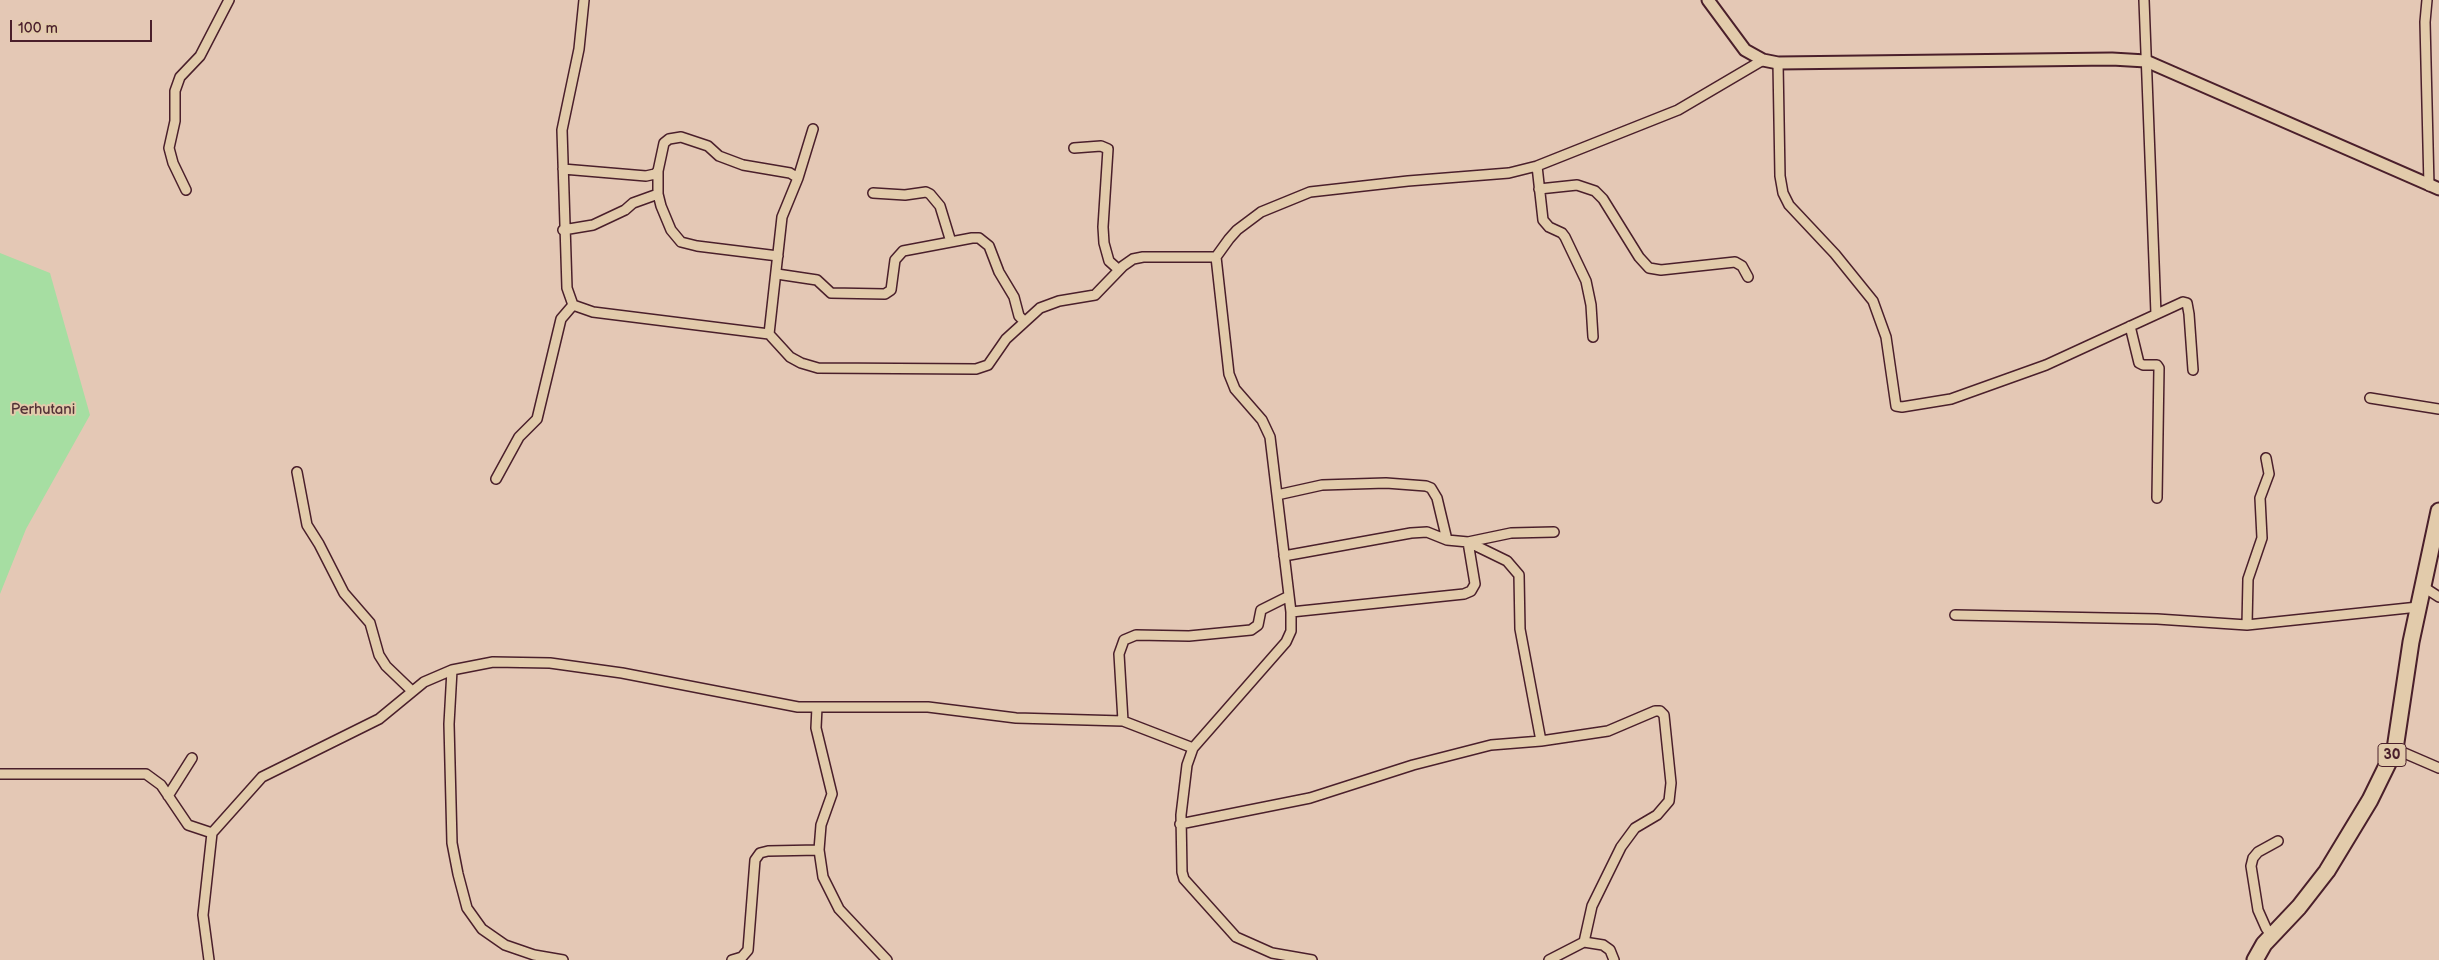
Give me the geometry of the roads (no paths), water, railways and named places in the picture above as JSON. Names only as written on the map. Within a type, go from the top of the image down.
[{"type":"highway","name":"30","points":[[2254,960],[2327,871],[2370,800],[2395,749],[2418,607],[2439,511]]},
{"type":"street","points":[[186,190],[173,163],[169,148],[175,121],[175,90],[180,77],[200,56],[229,0]]},
{"type":"street","points":[[573,305],[567,288],[563,230],[562,130],[581,36],[584,0]]},
{"type":"street","points":[[1708,0],[1742,46],[1753,56],[1778,63],[2112,58],[2146,61],[2434,188],[2425,22],[2427,0]]},
{"type":"street","points":[[2144,0],[2156,314]]},
{"type":"street","points":[[1312,960],[1272,953],[1236,937],[1184,879],[1182,872],[1180,824],[1187,766],[1193,748],[1286,642],[1291,631],[1291,612],[1267,428],[1235,388],[1229,374],[1216,257],[1237,230],[1276,204],[1310,192],[1363,185],[1509,173],[1537,166],[1678,110],[1763,60]]},
{"type":"street","points":[[1778,63],[1780,176],[1783,193],[1789,205],[1835,254],[1873,301],[1886,336],[1896,406],[1902,407],[1951,399],[2046,365],[2182,302],[2186,303],[2189,314],[2193,370]]},
{"type":"street","points":[[769,334],[782,217],[798,178],[813,129]]},
{"type":"street","points":[[778,256],[697,246],[681,242],[671,230],[658,194],[658,171],[664,143],[669,139],[681,138],[708,146],[719,156],[743,165],[790,173],[798,178]]},
{"type":"street","points":[[1074,148],[1101,146],[1108,149],[1103,227],[1104,242],[1109,261],[1119,270]]},
{"type":"street","points":[[1537,166],[1543,220],[1549,227],[1566,237],[1586,281],[1591,305],[1593,337]]},
{"type":"street","points":[[563,169],[646,176],[658,171]]},
{"type":"street","points":[[1539,189],[1577,184],[1595,191],[1603,199],[1639,257],[1649,268],[1661,270],[1735,262],[1742,266],[1748,277]]},
{"type":"street","points":[[873,193],[905,195],[926,192],[930,194],[937,201],[944,215],[951,242]]},
{"type":"street","points":[[563,230],[593,225],[625,210],[633,203],[658,194]]},
{"type":"street","points":[[777,274],[817,280],[826,290],[832,293],[885,294],[891,290],[894,265],[898,254],[903,251],[972,238],[985,241],[1014,298],[1019,316],[1024,321]]},
{"type":"street","points":[[573,305],[593,312],[769,334],[790,357],[808,366],[818,368],[976,369],[988,365],[1006,338],[1024,321],[1046,305],[1095,295],[1127,262],[1143,257],[1216,257]]},
{"type":"street","points":[[496,480],[519,437],[537,419],[561,318],[573,305]]},
{"type":"street","points":[[2130,326],[2139,363],[2157,365],[2159,368],[2157,498]]},
{"type":"street","points":[[2370,398],[2439,409]]},
{"type":"street","points":[[2247,625],[2248,579],[2262,538],[2260,498],[2269,474],[2266,458]]},
{"type":"street","points":[[297,472],[307,525],[344,593],[370,623],[379,655],[386,666],[411,690]]},
{"type":"street","points":[[1277,495],[1322,486],[1386,482],[1426,486],[1431,488],[1437,498],[1447,540]]},
{"type":"street","points":[[1284,556],[1411,533],[1427,532],[1447,540],[1468,542],[1522,532],[1554,532]]},
{"type":"street","points":[[1291,612],[1464,594],[1471,591],[1474,584],[1468,542]]},
{"type":"street","points":[[1468,542],[1507,561],[1519,575],[1520,635],[1541,741]]},
{"type":"street","points":[[2422,586],[2439,597]]},
{"type":"street","points":[[1123,720],[1119,654],[1124,640],[1136,635],[1181,636],[1251,630],[1258,624],[1258,613],[1261,610],[1289,596]]},
{"type":"street","points":[[1955,615],[2157,619],[2247,625],[2418,607]]},
{"type":"street","points":[[208,960],[203,915],[212,833],[262,777],[368,725],[388,712],[411,690],[452,670],[493,662],[550,663],[622,672],[786,705],[817,707],[928,706],[1016,718],[1123,720],[1193,748]]},
{"type":"street","points":[[452,670],[449,724],[452,843],[467,908],[482,929],[505,945],[534,955],[563,960]]},
{"type":"street","points":[[817,707],[816,728],[832,794],[821,825],[820,850],[823,877],[839,909],[888,960]]},
{"type":"street","points":[[1180,824],[1310,798],[1413,765],[1491,745],[1541,741],[1608,731],[1655,711],[1660,711],[1664,715],[1670,783],[1669,802],[1657,815],[1635,828],[1621,847],[1592,906],[1584,942]]},
{"type":"street","points":[[2395,749],[2439,768]]},
{"type":"street","points":[[168,796],[192,758]]},
{"type":"street","points":[[0,774],[136,773],[154,778],[188,825],[212,833]]},
{"type":"street","points":[[2272,936],[2258,910],[2251,866],[2253,858],[2258,852],[2278,841]]},
{"type":"street","points":[[732,960],[742,957],[748,950],[755,860],[760,853],[820,850]]},
{"type":"street","points":[[1549,960],[1584,942],[1603,945],[1610,950],[1614,960]]},
{"type":"park label","name":"Perhutani","points":[[43,410]]}]
